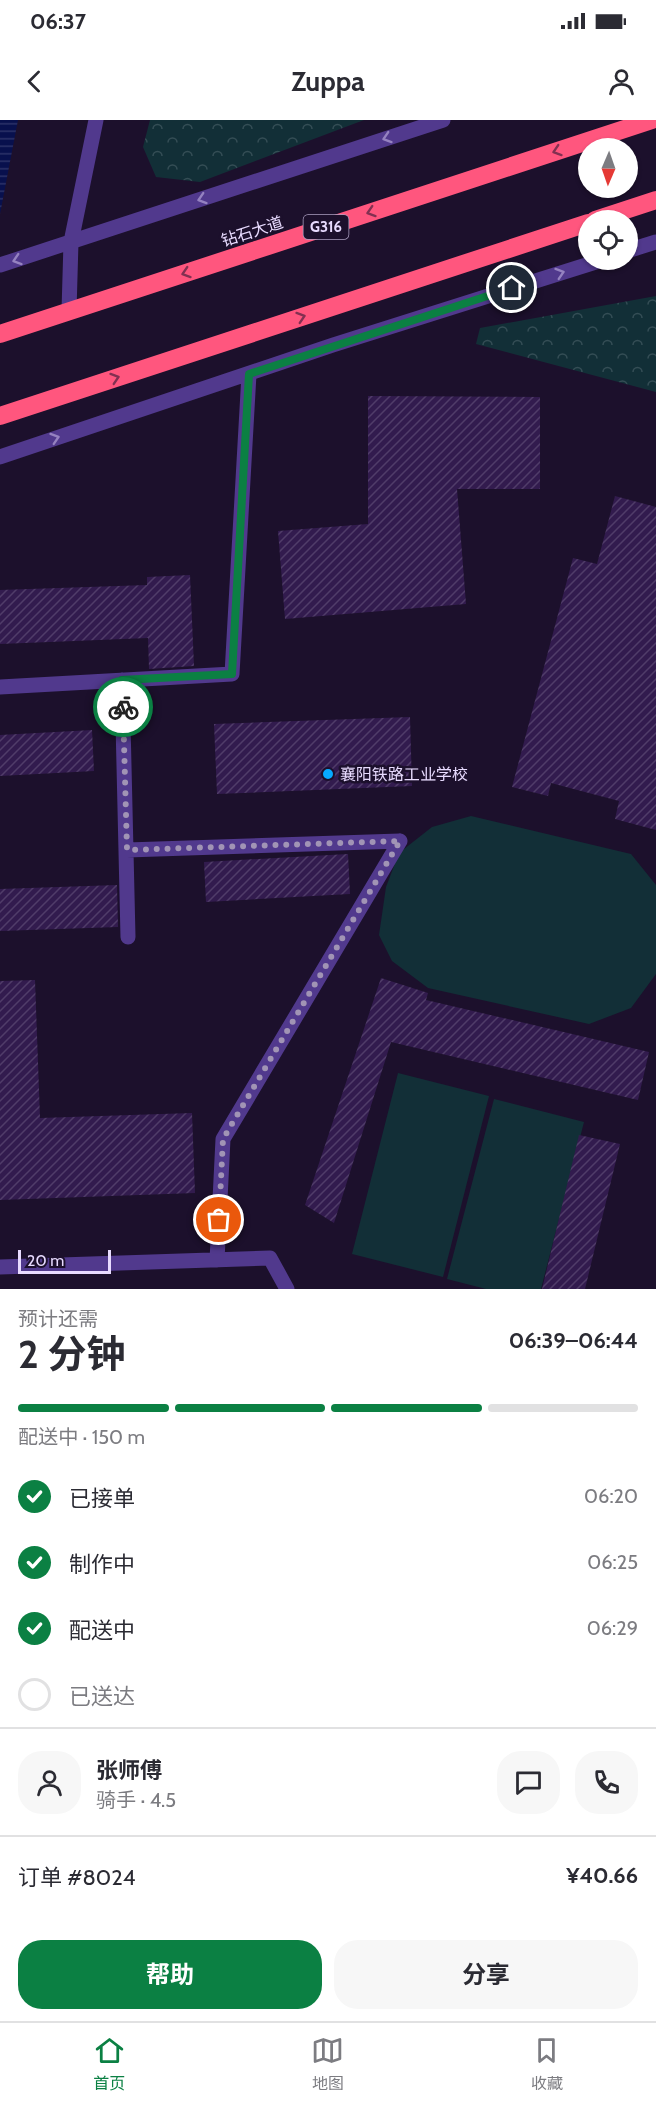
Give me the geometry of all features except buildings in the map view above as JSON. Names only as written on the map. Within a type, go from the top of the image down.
[{"type":"highway","name":"钻石大道","points":[[0,334],[652,120]]},
{"type":"highway","points":[[626,210],[656,200]]},
{"type":"highway","points":[[0,416],[578,226]]},
{"type":"street","points":[[69,311],[71,242],[96,120]]},
{"type":"street","points":[[0,265],[443,120]]},
{"type":"street","points":[[638,248],[656,242]]},
{"type":"street","points":[[0,457],[578,268]]},
{"type":"street","points":[[0,687],[232,674],[249,374]]},
{"type":"street","points":[[122,680],[128,937]]},
{"type":"street","points":[[127,850],[400,841],[223,1139],[217,1260]]},
{"type":"street","points":[[0,1267],[270,1258],[287,1289]]},
{"type":"green space","points":[[150,120],[364,120],[200,182],[156,177],[143,147]]},
{"type":"green space","points":[[656,296],[656,392],[476,344],[480,328]]},
{"type":"green space","points":[[471,816],[631,854],[656,885],[656,974],[631,1008],[589,1024],[428,988],[392,961],[379,935],[386,887],[399,853],[432,827]]},
{"type":"green space","points":[[398,1073],[489,1096],[443,1277],[352,1254]]},
{"type":"green space","points":[[494,1099],[584,1122],[541,1289],[486,1289],[447,1279]]},
{"type":"shaded area","points":[[0,120],[18,120],[0,214]]},
{"type":"way so far","points":[[123,707],[127,850],[400,841],[223,1139],[219,1220]]},
{"type":"place","name":"襄阳铁路工业学校","points":[[328,774]]},
{"type":"route","points":[[123,707],[122,680],[232,674],[249,374],[512,288]]}]
